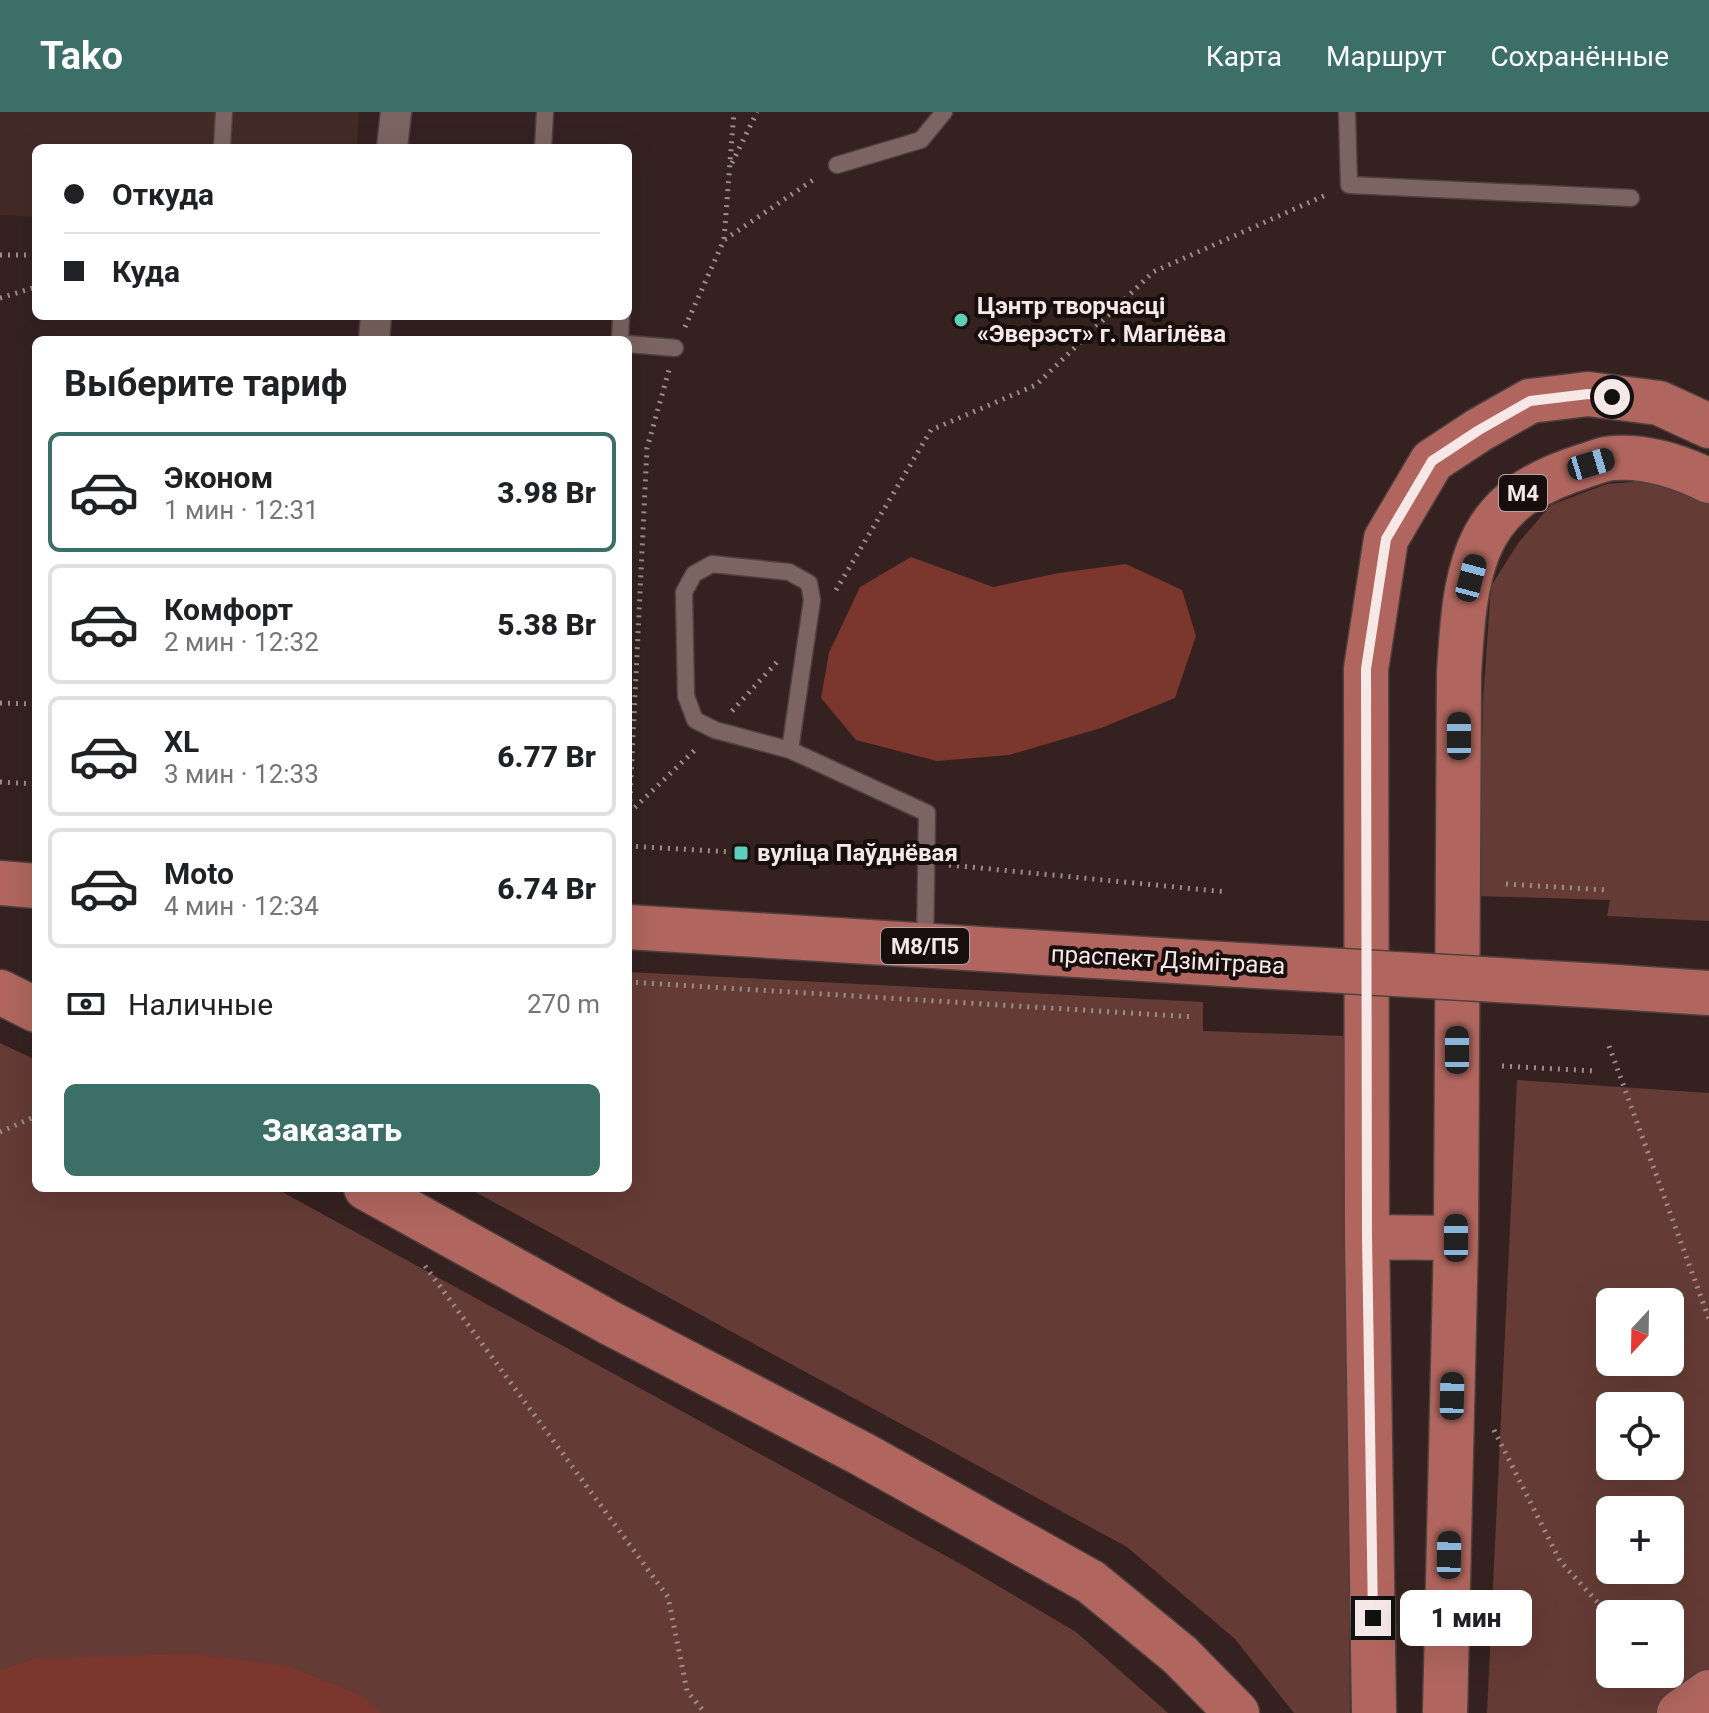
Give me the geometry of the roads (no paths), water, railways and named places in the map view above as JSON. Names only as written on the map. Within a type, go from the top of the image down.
[{"type":"main road","points":[[1374,1713],[1367,1237],[1366,669],[1386,539],[1432,461],[1530,401],[1588,394],[1645,401],[1659,403],[1709,426]]},
{"type":"main road","name":"М4","points":[[1445,1713],[1456,1238],[1459,673],[1464,606],[1478,550],[1500,514],[1530,487],[1612,458],[1651,461],[1690,471],[1709,481]]},
{"type":"main road","points":[[0,883],[32,886]]},
{"type":"main road","name":"праспект Дзімітрава","points":[[632,927],[1709,993]]},
{"type":"main road","points":[[0,992],[32,1008]]},
{"type":"main road","points":[[373,1192],[610,1323],[862,1454],[1091,1582],[1180,1655],[1237,1713]]},
{"type":"main road","points":[[1367,1237],[1456,1238]]},
{"type":"main road","points":[[1679,1713],[1709,1692]]},
{"type":"street","points":[[392,144],[396,112]]},
{"type":"lane","points":[[222,144],[224,112]]},
{"type":"lane","points":[[543,144],[545,112]]},
{"type":"lane","points":[[837,165],[921,140],[944,112]]},
{"type":"lane","points":[[1347,112],[1349,185],[1631,198]]},
{"type":"lane","points":[[632,344],[675,348]]},
{"type":"lane","points":[[790,750],[812,600],[809,583],[789,572],[712,564],[694,574],[684,592],[686,696],[695,720],[715,730],[790,750],[927,813],[925,946]]},
{"type":"place","name":"Цэнтр творчасці «Эверэст» г. Магілёва","points":[[961,320]]},
{"type":"place","name":"вуліца Паўднёвая","points":[[741,853]]}]
